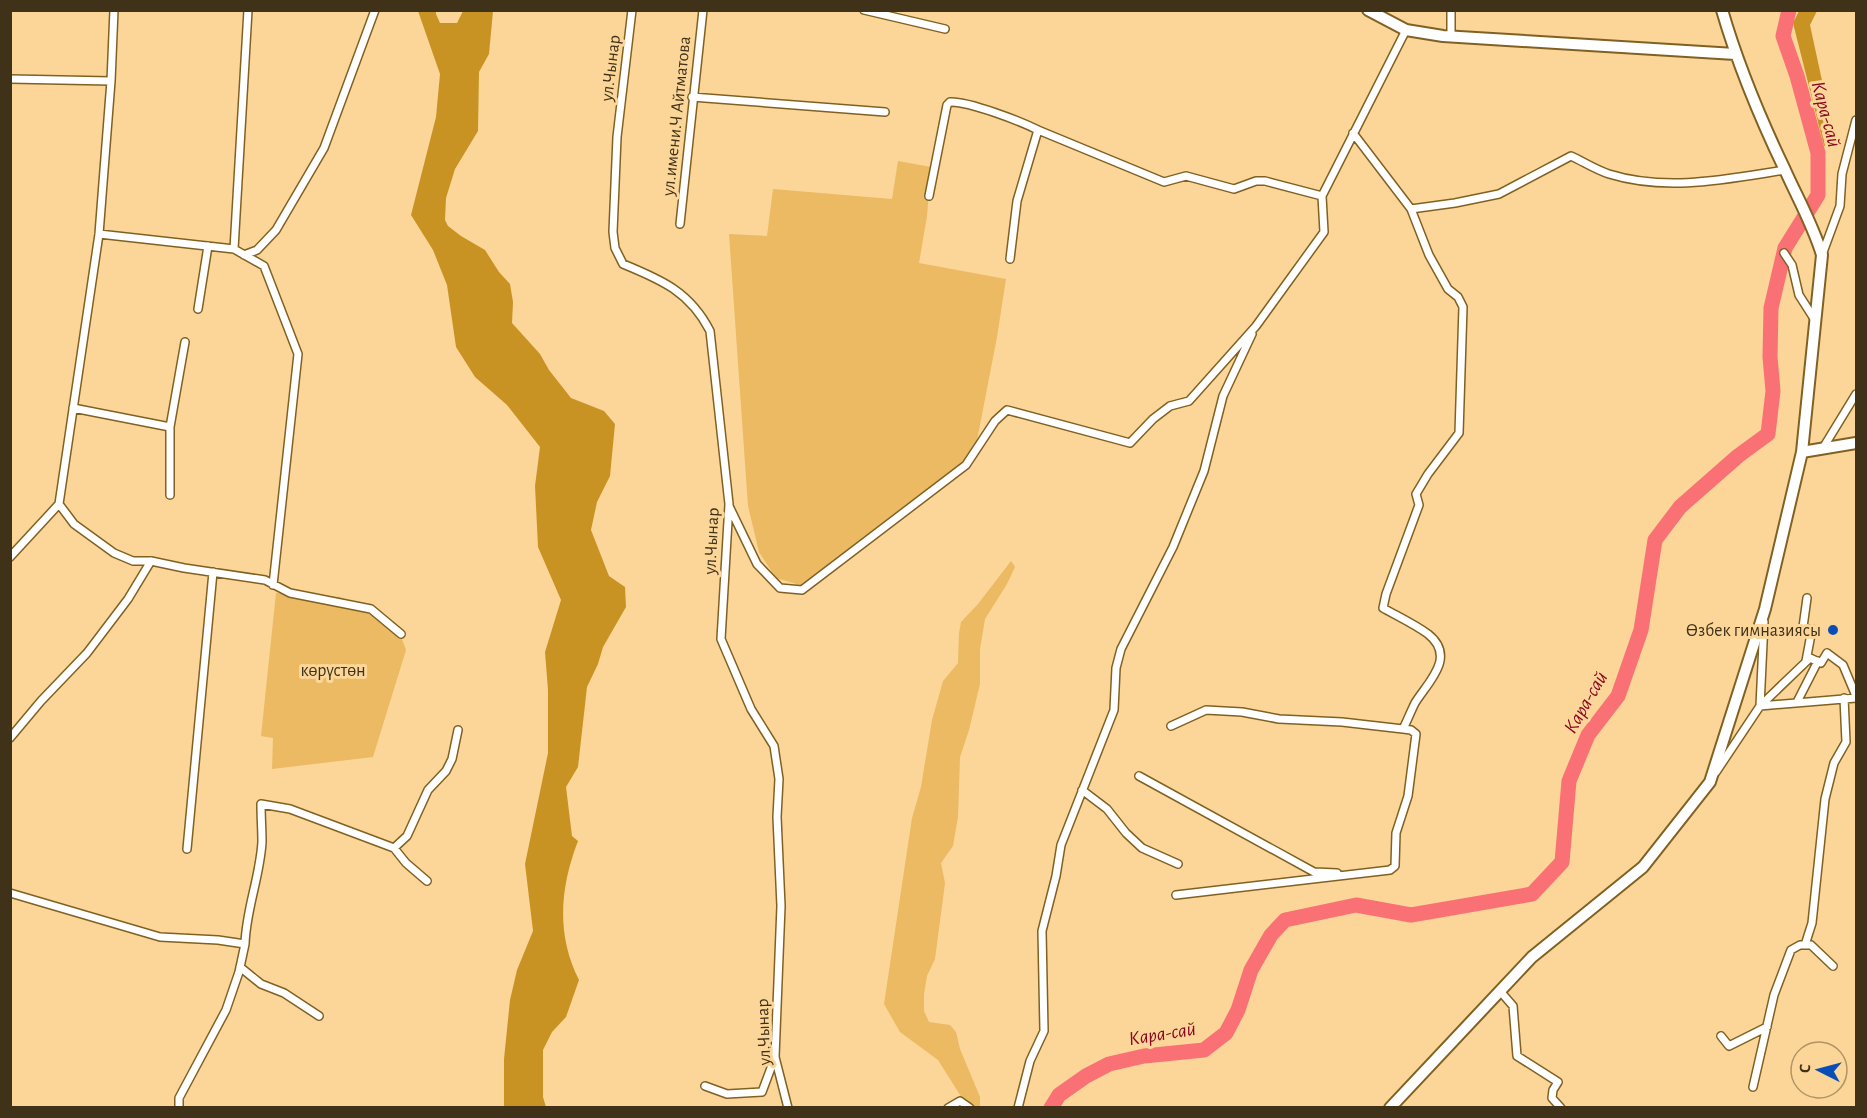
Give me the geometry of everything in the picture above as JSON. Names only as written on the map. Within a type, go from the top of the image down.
[{"type":"main road","points":[[1368,10],[1406,30],[1451,36],[1735,54]]},
{"type":"main road","points":[[1390,1107],[1532,957],[1643,867],[1710,782],[1765,609],[1802,452],[1822,255],[1815,231],[1785,170],[1735,54],[1722,10]]},
{"type":"main road","points":[[1802,452],[1857,443]]},
{"type":"street","points":[[10,556],[59,504],[99,234],[114,10]]},
{"type":"street","points":[[234,249],[248,10]]},
{"type":"street","points":[[244,255],[257,250],[276,230],[324,148],[375,10]]},
{"type":"street","name":"ул.Чынар","points":[[632,10],[617,137],[613,232],[615,248],[623,264],[680,292],[700,313],[710,331],[729,504],[721,639],[751,710],[774,746],[779,779],[777,817],[781,906],[776,1057],[788,1107]]},
{"type":"street","name":"ул.имени.Ч Айтматова","points":[[680,224],[703,10]]},
{"type":"street","points":[[864,10],[945,29]]},
{"type":"street","points":[[1451,36],[1452,10]]},
{"type":"street","points":[[729,504],[757,564],[780,588],[802,590],[966,465],[995,421],[1007,410],[1130,443],[1153,419],[1170,406],[1189,401],[1256,326],[1324,232],[1322,196],[1406,30]]},
{"type":"street","points":[[10,79],[111,81]]},
{"type":"street","points":[[692,96],[885,112]]},
{"type":"street","points":[[929,196],[947,105],[950,102],[958,102],[1038,130],[1158,181],[1170,182],[1186,176],[1234,189],[1256,181],[1266,181],[1322,196]]},
{"type":"street","points":[[1822,255],[1840,206],[1842,174],[1857,120]]},
{"type":"street","points":[[1010,259],[1017,201],[1038,130]]},
{"type":"street","points":[[1353,134],[1411,208],[1429,255],[1448,289],[1458,297],[1463,307],[1459,433],[1416,494],[1419,505],[1383,608],[1429,635],[1438,646],[1441,660],[1434,678],[1415,704],[1403,729]]},
{"type":"street","points":[[1411,208],[1455,203],[1499,194],[1571,156],[1609,174],[1658,183],[1709,182],[1785,170]]},
{"type":"street","points":[[99,234],[234,249],[264,266],[298,354],[273,585]]},
{"type":"street","points":[[198,309],[208,246]]},
{"type":"street","points":[[1784,254],[1792,265],[1799,295],[1815,320]]},
{"type":"street","points":[[1018,1107],[1030,1061],[1044,1031],[1042,931],[1056,876],[1061,845],[1114,710],[1116,668],[1120,649],[1173,547],[1204,471],[1223,396],[1256,326]]},
{"type":"street","points":[[170,495],[170,427],[185,342]]},
{"type":"street","points":[[1823,448],[1857,394]]},
{"type":"street","points":[[73,408],[170,427]]},
{"type":"street","points":[[59,504],[74,524],[114,553],[133,561],[151,561],[265,580],[299,595],[371,609],[400,634]]},
{"type":"street","points":[[10,738],[41,701],[87,653],[128,599],[151,561]]},
{"type":"street","points":[[187,849],[213,572]]},
{"type":"street","points":[[1805,664],[1812,629],[1803,627],[1807,598]]},
{"type":"street","points":[[1760,706],[1765,609]]},
{"type":"street","points":[[1710,782],[1760,706],[1810,658],[1821,663],[1827,653],[1843,665],[1857,697],[1760,706]]},
{"type":"street","points":[[1797,702],[1818,662]]},
{"type":"street","points":[[1805,945],[1812,923],[1825,799],[1834,763],[1845,742],[1844,698]]},
{"type":"street","points":[[1170,726],[1206,710],[1242,712],[1279,719],[1341,722],[1403,729],[1411,730],[1416,734],[1408,796],[1396,833],[1395,866],[1390,870],[1176,895]]},
{"type":"street","points":[[394,848],[407,837],[428,790],[446,771],[452,759],[458,730]]},
{"type":"street","points":[[1139,776],[1314,872],[1357,873],[1390,870]]},
{"type":"street","points":[[1082,790],[1107,809],[1126,833],[1142,848],[1178,864]]},
{"type":"street","points":[[179,1107],[179,1098],[226,1010],[240,967],[262,843],[261,804],[290,809],[394,848],[406,863],[427,881]]},
{"type":"street","points":[[10,893],[160,937],[245,944]]},
{"type":"street","points":[[1753,1087],[1774,995],[1791,950],[1800,945],[1811,945],[1833,966]]},
{"type":"street","points":[[240,967],[261,984],[284,993],[319,1016]]},
{"type":"street","points":[[1500,991],[1513,1006],[1517,1056],[1558,1082],[1553,1090],[1552,1098],[1561,1107]]},
{"type":"street","points":[[1720,1036],[1729,1046],[1767,1027]]},
{"type":"street","points":[[705,1086],[728,1094],[762,1092],[776,1057]]},
{"type":"street","points":[[948,1107],[960,1101],[970,1107]]},
{"type":"green space","points":[[898,161],[931,167],[927,216],[919,263],[1006,279],[974,456],[885,526],[800,585],[776,578],[759,552],[748,506],[729,234],[767,236],[773,189],[892,199]]},
{"type":"green space","points":[[1011,561],[1015,567],[985,619],[980,649],[980,684],[960,757],[958,817],[953,846],[941,863],[945,883],[935,959],[927,976],[924,994],[924,1011],[929,1022],[950,1025],[956,1032],[960,1049],[980,1097],[980,1107],[967,1106],[938,1060],[900,1032],[884,1004],[912,818],[921,787],[932,720],[943,681],[958,663],[961,622]]},
{"type":"green space","name":"көрүстөн","points":[[276,593],[340,597],[396,623],[406,650],[373,757],[272,769],[273,738],[261,736]]},
{"type":"shaded area","points":[[418,11],[436,11],[440,23],[457,23],[463,11],[493,11],[489,54],[479,72],[478,131],[455,169],[446,198],[445,220],[448,226],[461,236],[485,250],[510,284],[513,302],[512,323],[540,354],[549,370],[571,398],[604,411],[615,424],[610,476],[597,502],[591,530],[609,576],[625,587],[626,607],[603,647],[587,687],[578,767],[566,787],[572,836],[578,841],[564,894],[564,928],[572,963],[579,980],[566,1017],[552,1032],[543,1050],[543,1097],[546,1107],[504,1107],[504,1059],[510,1000],[517,970],[533,931],[525,864],[548,753],[548,690],[545,652],[561,600],[538,547],[535,486],[540,447],[507,405],[475,377],[456,347],[447,285],[433,250],[411,215],[436,117],[440,74]]},
{"type":"shaded area","points":[[1799,11],[1817,11],[1810,25],[1826,99],[1832,143],[1824,146],[1793,23]]},
{"type":"waterway","name":"Кара-сай","points":[[1051,1108],[1059,1095],[1086,1076],[1109,1064],[1144,1056],[1204,1050],[1226,1033],[1238,1010],[1251,970],[1271,935],[1285,920],[1356,905],[1411,915],[1532,894],[1562,862],[1569,781],[1588,735],[1618,696],[1641,630],[1655,540],[1680,507],[1738,456],[1768,434],[1773,391],[1770,357],[1771,308],[1785,248],[1818,195],[1818,153],[1797,76],[1783,36],[1789,10]]},
{"type":"place","name":"Өзбек гимназиясы","points":[[1833,630]]}]
